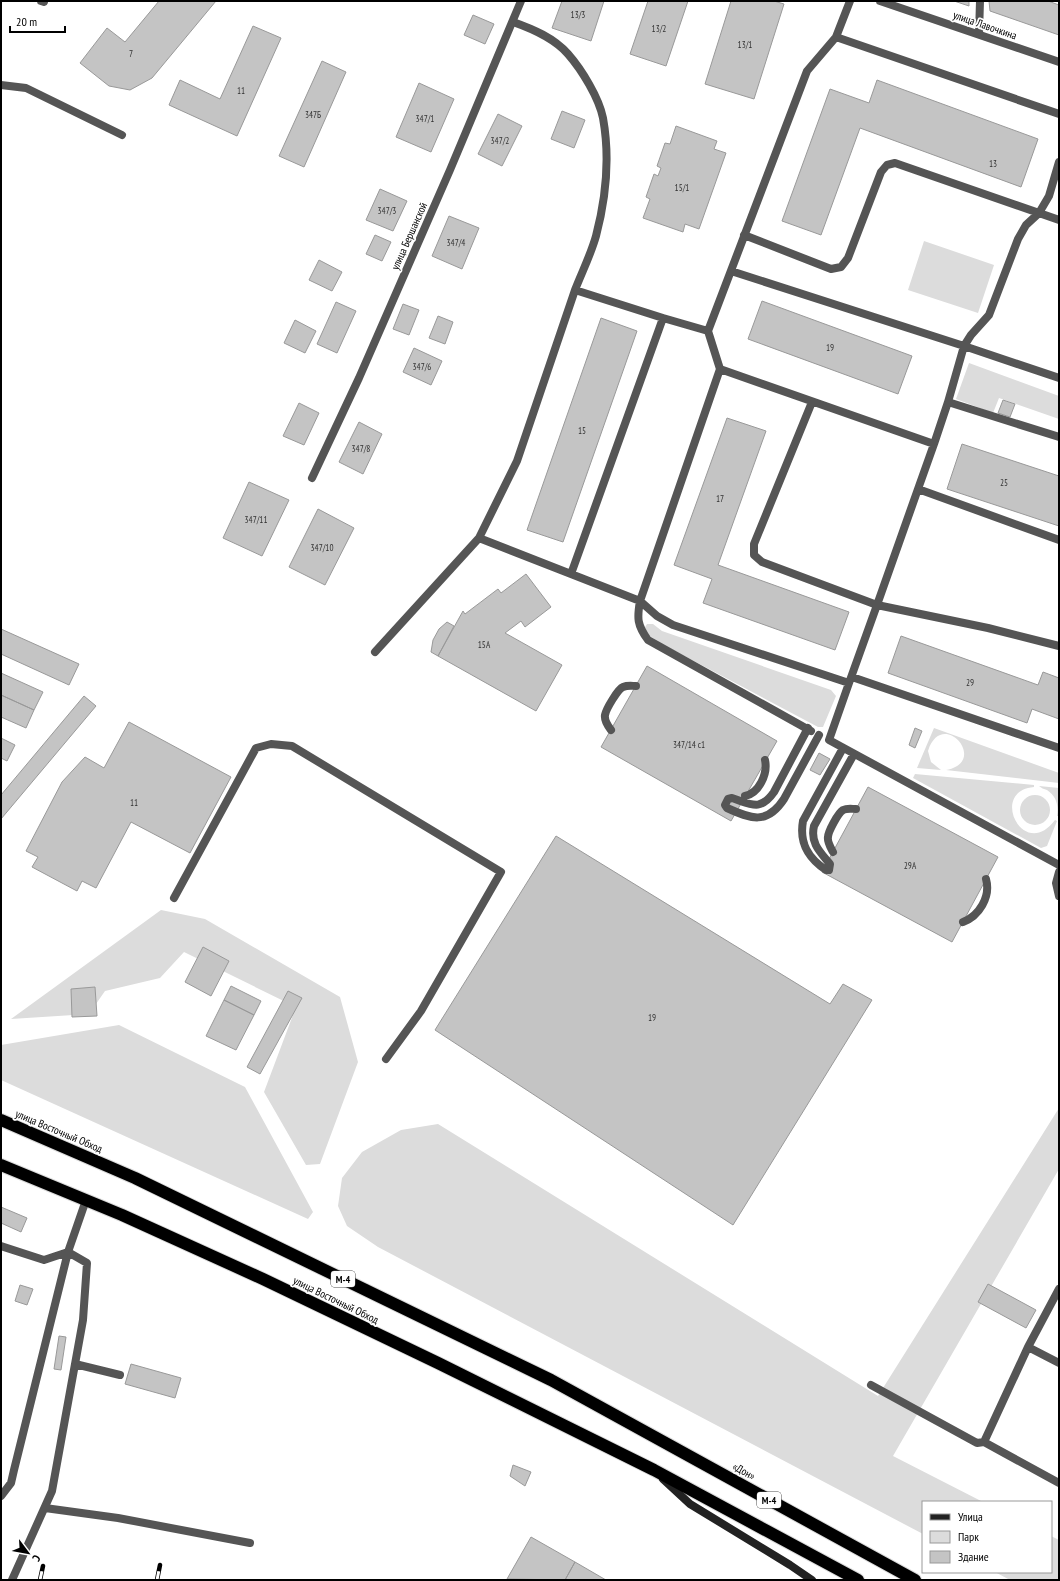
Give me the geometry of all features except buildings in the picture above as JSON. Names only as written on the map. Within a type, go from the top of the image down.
[{"type":"highway","name":"улица Восточный Обход","points":[[1,1120],[142,1182],[551,1380],[623,1420]]},
{"type":"highway","name":"улица Восточный Обход","points":[[1,1165],[122,1215],[271,1283],[445,1366],[654,1470]]},
{"type":"highway","name":"«Дон»","points":[[623,1420],[915,1580]]},
{"type":"highway","name":"М-4","points":[[654,1470],[858,1580]]},
{"type":"main road","points":[[654,1470],[690,1504],[812,1580]]},
{"type":"street","name":"улица Бершанской","points":[[312,478],[359,378],[521,1]]},
{"type":"street","points":[[850,1],[836,37],[808,71],[708,331],[720,369],[640,601],[637,618],[641,630],[648,640],[1059,865]]},
{"type":"street","name":"улица Лавочкина","points":[[880,1],[1059,62]]},
{"type":"street","points":[[979,34],[980,1]]},
{"type":"street","points":[[375,652],[479,538],[517,461],[575,290],[596,237],[603,202],[607,160],[603,117],[590,85],[568,54],[551,40],[532,29],[513,22]]},
{"type":"street","points":[[836,37],[1059,114]]},
{"type":"street","points":[[1,85],[26,88],[122,135]]},
{"type":"street","points":[[829,740],[934,444],[964,346],[970,335],[989,315],[1018,240],[1026,225],[1040,213],[1049,196],[1059,162]]},
{"type":"street","points":[[744,235],[831,269],[842,267],[848,258],[881,172],[887,165],[895,163],[1059,220]]},
{"type":"street","points":[[731,271],[1059,378]]},
{"type":"street","points":[[575,290],[708,331]]},
{"type":"street","points":[[571,574],[663,318]]},
{"type":"street","points":[[720,369],[934,444]]},
{"type":"street","points":[[812,402],[754,544],[754,555],[762,562],[877,605],[988,628],[1059,646]]},
{"type":"street","points":[[948,402],[1059,437]]},
{"type":"street","points":[[918,489],[1059,540]]},
{"type":"street","points":[[479,538],[640,601],[657,616],[673,625],[850,680],[1059,748]]},
{"type":"street","points":[[611,730],[606,722],[605,715],[617,692],[622,687],[628,685],[636,686]]},
{"type":"street","points":[[808,728],[769,800],[762,805],[755,805],[732,798],[728,799],[725,805],[727,808],[748,817],[758,818],[770,816],[777,810],[784,800],[819,734]]},
{"type":"street","points":[[174,898],[256,748],[271,744],[292,746],[501,872],[421,1011],[386,1059]]},
{"type":"street","points":[[843,748],[803,821],[801,830],[802,838],[809,854],[826,870],[829,870],[830,864],[816,848],[812,834],[814,826],[854,754]]},
{"type":"street","points":[[745,796],[752,794],[756,790],[764,776],[766,766],[765,760]]},
{"type":"street","points":[[833,852],[828,841],[829,832],[839,814],[849,808],[856,810]]},
{"type":"street","points":[[1059,872],[1056,883],[1059,896]]},
{"type":"street","points":[[963,922],[973,918],[977,914],[986,898],[988,885],[986,879]]},
{"type":"street","points":[[1,1496],[11,1483],[68,1252],[86,1200]]},
{"type":"street","points":[[1,1246],[44,1260],[68,1252],[87,1263],[83,1320],[52,1491],[12,1580]]},
{"type":"street","points":[[984,1442],[1028,1347],[1059,1289]]},
{"type":"street","points":[[1028,1347],[1059,1363]]},
{"type":"street","points":[[75,1364],[120,1375]]},
{"type":"street","points":[[871,1385],[977,1443],[984,1442],[1059,1482]]},
{"type":"street","points":[[45,1508],[118,1518],[250,1543]]},
{"type":"green space","points":[[924,241],[994,265],[978,313],[908,290]]},
{"type":"green space","points":[[969,363],[1059,396],[1059,419],[999,398],[993,413],[956,399]]},
{"type":"green space","points":[[647,624],[653,624],[662,631],[831,690],[836,696],[823,727],[818,727],[662,644],[647,634],[644,629]]},
{"type":"green space","points":[[934,728],[1059,773],[1059,783],[946,770],[958,765],[964,757],[963,749],[959,741],[951,736],[943,734],[935,739],[928,751],[931,762],[941,770],[917,768]]},
{"type":"green space","points":[[915,774],[1034,785],[1034,787],[1020,791],[1014,800],[1012,810],[1016,821],[1023,829],[1032,833],[1043,831],[1055,820],[1057,821],[1047,846],[1041,848],[913,778]]},
{"type":"green space","points":[[1039,786],[1059,788],[1058,816],[1058,808],[1055,798],[1050,792]]},
{"type":"green space","points":[[1035,795],[1046,799],[1050,810],[1046,821],[1035,825],[1024,821],[1020,810],[1024,799]]},
{"type":"green space","points":[[161,910],[205,919],[340,997],[358,1062],[320,1164],[306,1165],[264,1092],[296,1007],[184,952],[160,978],[105,991],[89,1014],[11,1019]]},
{"type":"green space","points":[[119,1025],[245,1087],[313,1212],[308,1219],[1,1080],[1,1045]]},
{"type":"green space","points":[[1059,1108],[1059,1169],[893,1456],[981,1501],[922,1501],[922,1533],[378,1247],[347,1226],[338,1206],[342,1178],[362,1152],[401,1130],[438,1124],[878,1396]]},
{"type":"green space","points":[[1052,1536],[1059,1540],[1059,1580],[1010,1580],[997,1573],[1052,1573]]},
{"type":"railway","points":[[157,1580],[160,1565]]},
{"type":"railway","points":[[40,1580],[43,1566]]}]
